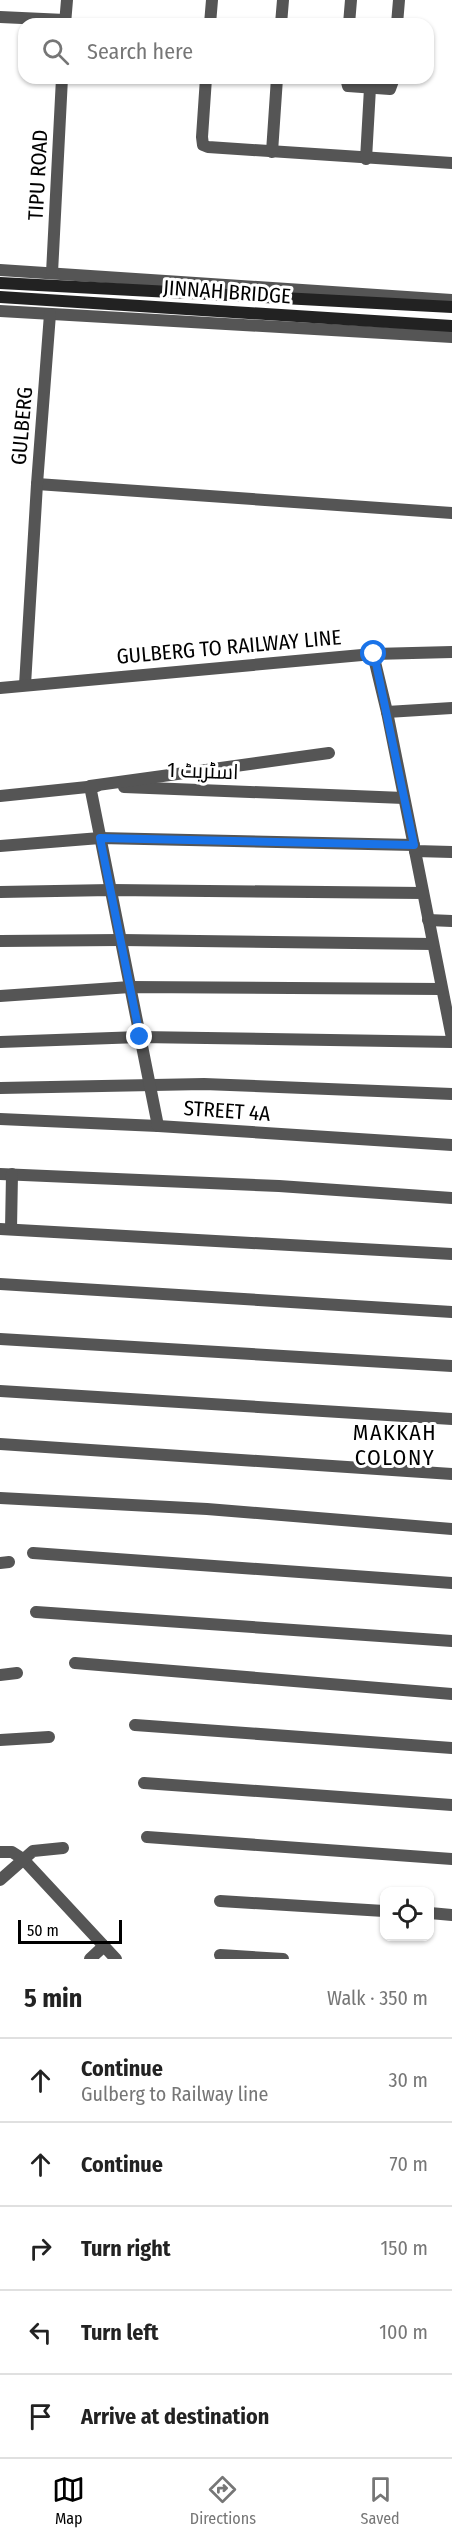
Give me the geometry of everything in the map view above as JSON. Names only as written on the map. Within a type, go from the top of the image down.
[{"type":"main road","name":"JINNAH BRIDGE","points":[[0,283],[452,308]]},
{"type":"main road","name":"JINNAH BRIDGE","points":[[0,297],[452,326]]},
{"type":"street","points":[[65,18],[67,0]]},
{"type":"street","points":[[210,18],[212,0]]},
{"type":"street","points":[[282,18],[283,0]]},
{"type":"street","points":[[350,18],[351,0]]},
{"type":"street","points":[[398,18],[399,0]]},
{"type":"street","points":[[0,17],[18,18]]},
{"type":"street","name":"TIPU ROAD","points":[[52,273],[62,84]]},
{"type":"street","points":[[206,84],[203,145],[366,159],[452,163]]},
{"type":"street","points":[[272,152],[277,84]]},
{"type":"street","points":[[348,84],[348,86],[390,89],[392,84]]},
{"type":"street","points":[[366,159],[370,88]]},
{"type":"street","points":[[0,270],[452,300]]},
{"type":"street","points":[[0,311],[452,338]]},
{"type":"street","name":"GULBERG","points":[[25,685],[50,314]]},
{"type":"street","points":[[37,484],[452,513]]},
{"type":"street","points":[[374,654],[452,652]]},
{"type":"street","name":"GULBERG TO RAILWAY LINE","points":[[0,688],[374,654],[452,1040]]},
{"type":"street","points":[[387,712],[452,708]]},
{"type":"street","points":[[158,1126],[90,786],[329,753]]},
{"type":"street","name":"اسٹریٹ 1","points":[[0,796],[90,786],[404,798]]},
{"type":"street","points":[[0,846],[100,838],[414,848],[452,852]]},
{"type":"street","points":[[0,892],[111,890],[423,893]]},
{"type":"street","points":[[428,920],[452,921]]},
{"type":"street","points":[[0,941],[121,940],[433,944]]},
{"type":"street","points":[[0,996],[130,987],[441,989]]},
{"type":"street","points":[[0,1042],[140,1037],[452,1040]]},
{"type":"street","points":[[0,1088],[204,1084],[452,1094]]},
{"type":"street","name":"STREET 4A","points":[[0,1119],[158,1126],[452,1145]]},
{"type":"street","points":[[452,1198],[279,1186],[6,1174],[5,1229],[452,1254]]},
{"type":"street","points":[[0,1284],[452,1312]]},
{"type":"street","points":[[0,1339],[452,1366]]},
{"type":"street","points":[[0,1390],[452,1419]]},
{"type":"street","points":[[0,1444],[452,1474]]},
{"type":"street","points":[[0,1498],[207,1509],[452,1529]]},
{"type":"street","points":[[33,1553],[452,1583]]},
{"type":"street","points":[[36,1612],[452,1641]]},
{"type":"street","points":[[75,1663],[452,1694]]},
{"type":"street","points":[[0,1675],[17,1674]]},
{"type":"street","points":[[135,1725],[452,1748]]},
{"type":"street","points":[[0,1740],[49,1737]]},
{"type":"street","points":[[144,1783],[452,1805]]},
{"type":"street","points":[[147,1837],[452,1859]]},
{"type":"street","points":[[0,1880],[33,1851],[63,1848]]},
{"type":"street","points":[[0,1852],[12,1852],[23,1859],[116,1959]]},
{"type":"street","points":[[220,1901],[380,1911]]},
{"type":"street","points":[[434,1913],[452,1915]]},
{"type":"street","points":[[90,1959],[104,1946]]},
{"type":"street","points":[[220,1955],[283,1959]]},
{"type":"district","name":"MAKKAH COLONY","points":[[395,1444]]},
{"type":"route","points":[[140,1037],[100,838],[414,845],[374,654]]}]
